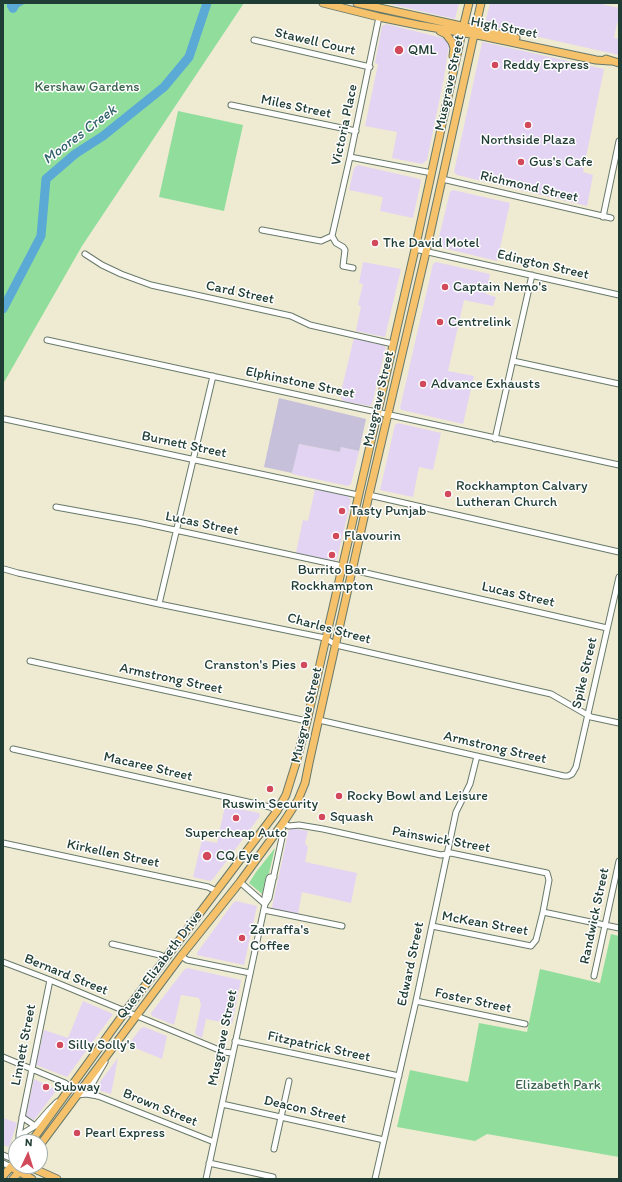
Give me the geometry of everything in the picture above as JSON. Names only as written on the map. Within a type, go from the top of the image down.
[{"type":"main road","name":"High Street","points":[[323,3],[418,25],[475,31],[597,56],[619,63]]},
{"type":"main road","name":"High Street","points":[[357,3],[382,6],[462,29]]},
{"type":"main road","name":"Musgrave Street","points":[[286,795],[296,763],[326,638],[394,344],[462,29],[469,3]]},
{"type":"main road","name":"Musgrave Street","points":[[298,800],[306,776],[319,720],[426,252],[481,3]]},
{"type":"main road","points":[[418,25],[441,31],[450,39],[454,48],[452,80]]},
{"type":"main road","name":"Queen Elizabeth Drive","points":[[37,1134],[125,1012],[277,811],[286,795]]},
{"type":"main road","name":"Queen Elizabeth Drive","points":[[48,1134],[181,956],[240,882],[283,824],[298,800]]},
{"type":"main road","points":[[46,1174],[57,1179]]},
{"type":"street","name":"Victoria Place","points":[[332,236],[370,67],[379,17]]},
{"type":"street","name":"Stawell Court","points":[[254,40],[370,67]]},
{"type":"street","name":"Miles Street","points":[[231,105],[356,132]]},
{"type":"street","points":[[603,217],[619,141]]},
{"type":"street","points":[[350,157],[432,173]]},
{"type":"street","name":"Richmond Street","points":[[442,179],[611,218]]},
{"type":"street","points":[[262,230],[321,241],[332,236],[336,243],[346,250],[343,266],[353,268]]},
{"type":"street","name":"Edington Street","points":[[415,249],[619,295]]},
{"type":"street","name":"Card Street","points":[[85,254],[102,265],[121,274],[151,285],[291,316],[310,325],[394,344]]},
{"type":"street","points":[[495,439],[532,275]]},
{"type":"street","name":"Elphinstone Street","points":[[47,340],[619,465]]},
{"type":"street","points":[[513,361],[619,384]]},
{"type":"street","points":[[159,604],[213,376]]},
{"type":"street","name":"Burnett Street","points":[[5,419],[358,495]]},
{"type":"street","points":[[370,496],[619,552]]},
{"type":"street","name":"Lucas Street","points":[[56,507],[176,530],[342,566]]},
{"type":"street","name":"Charles Street","points":[[4,569],[159,604],[326,638],[336,645],[551,694],[591,717],[619,723]]},
{"type":"street","name":"Lucas Street","points":[[353,570],[607,628]]},
{"type":"street","name":"Spike Street","points":[[572,774],[576,766],[619,577]]},
{"type":"street","name":"Armstrong Street","points":[[30,661],[306,721]]},
{"type":"street","name":"Armstrong Street","points":[[319,720],[564,776],[572,774]]},
{"type":"street","name":"Macaree Street","points":[[13,749],[268,806],[277,811]]},
{"type":"street","name":"Edward Street","points":[[375,1179],[416,1001],[456,812],[470,784],[477,756]]},
{"type":"street","name":"Painswick Street","points":[[283,824],[289,826],[299,825],[323,829],[441,855],[451,853],[547,874]]},
{"type":"street","name":"Musgrave Street","points":[[206,1179],[265,904],[269,898],[284,832],[283,824]]},
{"type":"street","name":"Kirkellen Street","points":[[3,843],[208,887],[216,891]]},
{"type":"street","name":"Randwick Street","points":[[594,976],[619,861]]},
{"type":"street","name":"McKean Street","points":[[432,926],[531,946],[536,940],[543,912],[549,880],[547,874]]},
{"type":"street","points":[[240,882],[265,904]]},
{"type":"street","points":[[264,910],[342,926]]},
{"type":"street","points":[[543,912],[619,928]]},
{"type":"street","points":[[112,944],[160,955],[166,958]]},
{"type":"street","points":[[181,956],[189,960],[250,974]]},
{"type":"street","name":"Bernard Street","points":[[3,962],[232,1054]]},
{"type":"street","name":"Linnett Street","points":[[18,1134],[50,980]]},
{"type":"street","name":"Foster Street","points":[[416,1001],[525,1024]]},
{"type":"street","name":"Fitzpatrick Street","points":[[235,1041],[399,1076]]},
{"type":"street","points":[[98,1096],[92,1090],[91,1086],[110,1053]]},
{"type":"street","points":[[3,1058],[65,1083],[70,1087]]},
{"type":"street","points":[[274,1149],[289,1081]]},
{"type":"street","name":"Brown Street","points":[[78,1095],[86,1094],[98,1096],[214,1142]]},
{"type":"street","name":"Queen Elizabeth Drive","points":[[23,1134],[35,1126],[62,1098]]},
{"type":"street","name":"Deacon Street","points":[[222,1104],[384,1140]]},
{"type":"street","points":[[22,1117],[35,1126]]},
{"type":"street","points":[[209,1163],[273,1177]]},
{"type":"shaded area","points":[[459,3],[455,19],[390,4]]},
{"type":"shaded area","points":[[490,3],[597,3],[619,8],[619,23],[617,23],[614,38],[619,39],[619,55],[490,26],[486,19]]},
{"type":"shaded area","points":[[386,24],[443,38],[449,44],[444,78],[427,160],[422,164],[392,158],[397,132],[365,126],[378,64],[375,63],[382,26]]},
{"type":"shaded area","name":"Northside Plaza","points":[[483,42],[604,69],[583,172],[593,175],[587,206],[457,175],[454,172]]},
{"type":"shaded area","points":[[358,165],[420,179],[421,181],[413,218],[380,211],[383,197],[349,190],[354,168]]},
{"type":"shaded area","points":[[453,190],[510,203],[497,261],[439,247],[437,245],[450,192]]},
{"type":"shaded area","points":[[363,262],[401,269],[385,337],[356,331],[361,306],[358,305],[363,284],[359,283]]},
{"type":"shaded area","points":[[436,262],[490,274],[486,294],[496,297],[493,306],[464,300],[448,371],[474,376],[463,424],[402,410],[400,408],[433,264]]},
{"type":"shaded area","points":[[354,338],[386,346],[372,404],[370,406],[343,401],[340,396]]},
{"type":"shaded area","points":[[279,398],[366,419],[359,451],[341,447],[340,452],[299,444],[292,473],[264,467]]},
{"type":"shaded area","points":[[398,423],[441,433],[433,470],[419,467],[413,497],[380,490],[395,425]]},
{"type":"shaded area","points":[[298,444],[340,452],[341,447],[359,451],[351,484],[348,486],[292,474]]},
{"type":"shaded area","points":[[315,489],[348,496],[351,500],[337,559],[334,561],[296,553],[303,520],[308,521]]},
{"type":"shaded area","points":[[225,806],[259,813],[260,816],[213,879],[210,881],[193,877],[202,840],[217,843]]},
{"type":"shaded area","points":[[291,828],[308,831],[305,843],[308,847],[305,862],[357,873],[351,903],[302,892],[298,914],[273,910],[272,907],[289,829]]},
{"type":"shaded area","points":[[236,901],[257,906],[244,965],[197,955],[233,903]]},
{"type":"shaded area","points":[[187,968],[241,980],[232,1024],[206,1019],[202,1038],[195,1034],[201,1005],[199,998],[181,995],[174,1025],[152,1016],[151,1013]]},
{"type":"shaded area","points":[[83,1001],[113,1014],[67,1077],[36,1065],[44,1030],[68,1038]]},
{"type":"shaded area","points":[[144,1027],[167,1036],[162,1059],[128,1045],[141,1028]]},
{"type":"shaded area","points":[[118,1058],[111,1094],[98,1090],[100,1082]]},
{"type":"shaded area","points":[[34,1079],[55,1089],[56,1091],[34,1120],[26,1116]]},
{"type":"shaded area","points":[[3,1118],[17,1123],[13,1134],[8,1134],[8,1147],[3,1145]]},
{"type":"green space","name":"Kershaw Gardens","points":[[3,3],[244,3],[82,246],[3,384]]},
{"type":"green space","points":[[178,111],[243,125],[224,211],[159,197]]},
{"type":"green space","points":[[275,848],[269,873],[266,876],[262,894],[249,883]]},
{"type":"green space","name":"Elizabeth Park","points":[[611,934],[619,936],[619,1157],[487,1134],[475,1141],[397,1127],[410,1070],[468,1082],[479,1023],[527,1032],[540,969],[600,983]]},
{"type":"water","points":[[7,3],[26,3],[13,13],[10,12],[7,7]]},
{"type":"waterway","name":"Moores Creek","points":[[3,309],[41,236],[46,179],[75,154],[103,136],[164,87],[189,57],[207,3]]},
{"type":"place","name":"QML","points":[[399,50]]},
{"type":"place","name":"Reddy Express","points":[[495,65]]},
{"type":"place","name":"Northside Plaza","points":[[528,125]]},
{"type":"place","name":"Gus's Cafe","points":[[521,162]]},
{"type":"place","name":"The David Motel","points":[[375,243]]},
{"type":"place","name":"Captain Nemo's","points":[[445,287]]},
{"type":"place","name":"Centrelink","points":[[440,322]]},
{"type":"place","name":"Advance Exhausts","points":[[423,384]]},
{"type":"place","name":"Rockhampton Calvary Lutheran Church","points":[[448,494]]},
{"type":"place","name":"Tasty Punjab","points":[[342,511]]},
{"type":"place","name":"Flavourin","points":[[336,536]]},
{"type":"place","name":"Burrito Bar Rockhampton","points":[[332,555]]},
{"type":"place","name":"Cranston's Pies","points":[[304,665]]},
{"type":"place","name":"Ruswin Security","points":[[270,789]]},
{"type":"place","name":"Rocky Bowl and Leisure","points":[[339,796]]},
{"type":"place","name":"Squash","points":[[322,817]]},
{"type":"place","name":"Supercheap Auto","points":[[236,818]]},
{"type":"place","name":"CQ Eye","points":[[207,856]]},
{"type":"place","name":"Zarraffa's Coffee","points":[[242,938]]},
{"type":"place","name":"Silly Solly's","points":[[60,1045]]},
{"type":"place","name":"Subway","points":[[46,1087]]},
{"type":"place","name":"Pearl Express","points":[[77,1133]]}]
